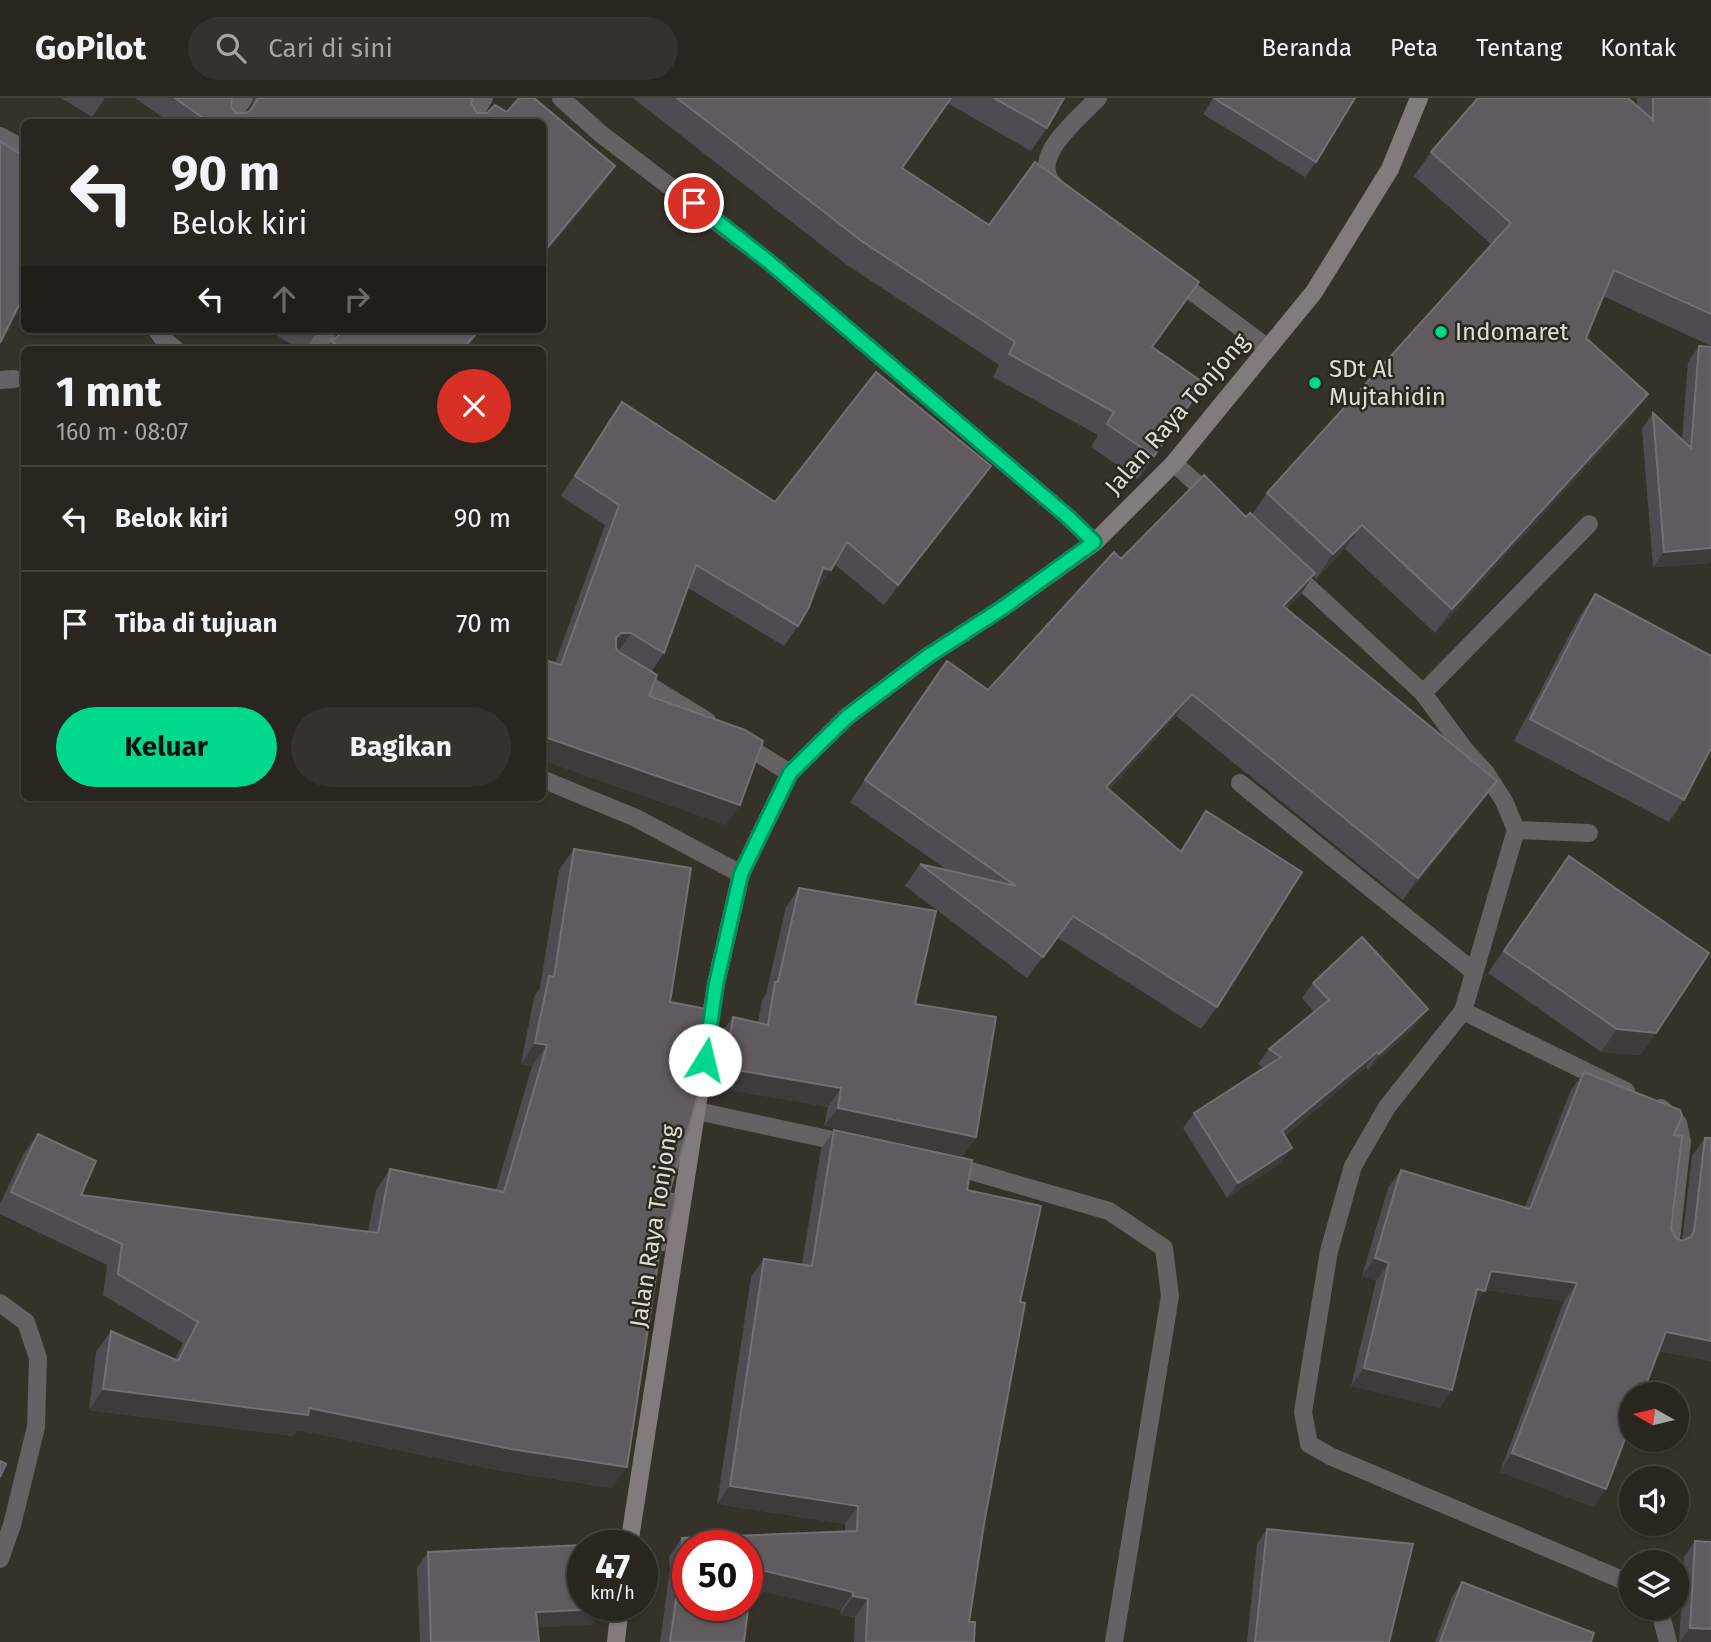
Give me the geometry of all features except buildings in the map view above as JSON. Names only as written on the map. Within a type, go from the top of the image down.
[{"type":"main road","name":"Jalan Raya Tonjong","points":[[631,1530],[716,984],[741,874],[790,773],[848,716],[928,656],[1004,607],[1094,542],[1174,463],[1314,292],[1390,169],[1419,98]]},
{"type":"main road","points":[[616,1642],[618,1621]]},
{"type":"street","points":[[230,119],[244,98]]},
{"type":"street","points":[[471,119],[484,98]]},
{"type":"street","points":[[561,98],[601,134],[769,262],[1094,542]]},
{"type":"street","points":[[1067,198],[1048,181],[1046,159],[1051,149],[1098,98]]},
{"type":"street","points":[[0,136],[21,147]]},
{"type":"street","points":[[1159,266],[1268,348]]},
{"type":"street","points":[[159,333],[171,346]]},
{"type":"street","points":[[1174,463],[1224,509]]},
{"type":"street","points":[[1423,693],[1589,524]]},
{"type":"street","points":[[1274,555],[1423,693],[1465,750],[1486,773],[1504,801],[1516,830],[1463,1011],[1387,1107],[1353,1166],[1329,1251],[1303,1412],[1309,1444],[1330,1456],[1619,1579]]},
{"type":"street","points":[[612,663],[790,773]]},
{"type":"street","points":[[546,781],[636,818],[741,874]]},
{"type":"street","points":[[1240,783],[1473,971]]},
{"type":"street","points":[[1516,830],[1589,833]]},
{"type":"street","points":[[1463,1011],[1665,1110],[1678,1123],[1682,1141],[1670,1248]]},
{"type":"street","points":[[697,1111],[867,1147]]},
{"type":"street","points":[[932,1161],[971,1169],[1109,1211],[1164,1248],[1170,1296],[1114,1642]]},
{"type":"street","points":[[0,1303],[26,1322],[38,1358],[36,1427],[12,1525],[0,1559]]},
{"type":"street","points":[[1662,1620],[1668,1642]]},
{"type":"place","name":"Indomaret","points":[[1441,332]]},
{"type":"place","name":"SDt Al Mujtahidin","points":[[1315,383]]},
{"type":"route","points":[[694,203],[769,262],[1094,542],[1004,607],[928,656],[848,716],[790,773],[741,874],[716,984],[705,1060]]}]
